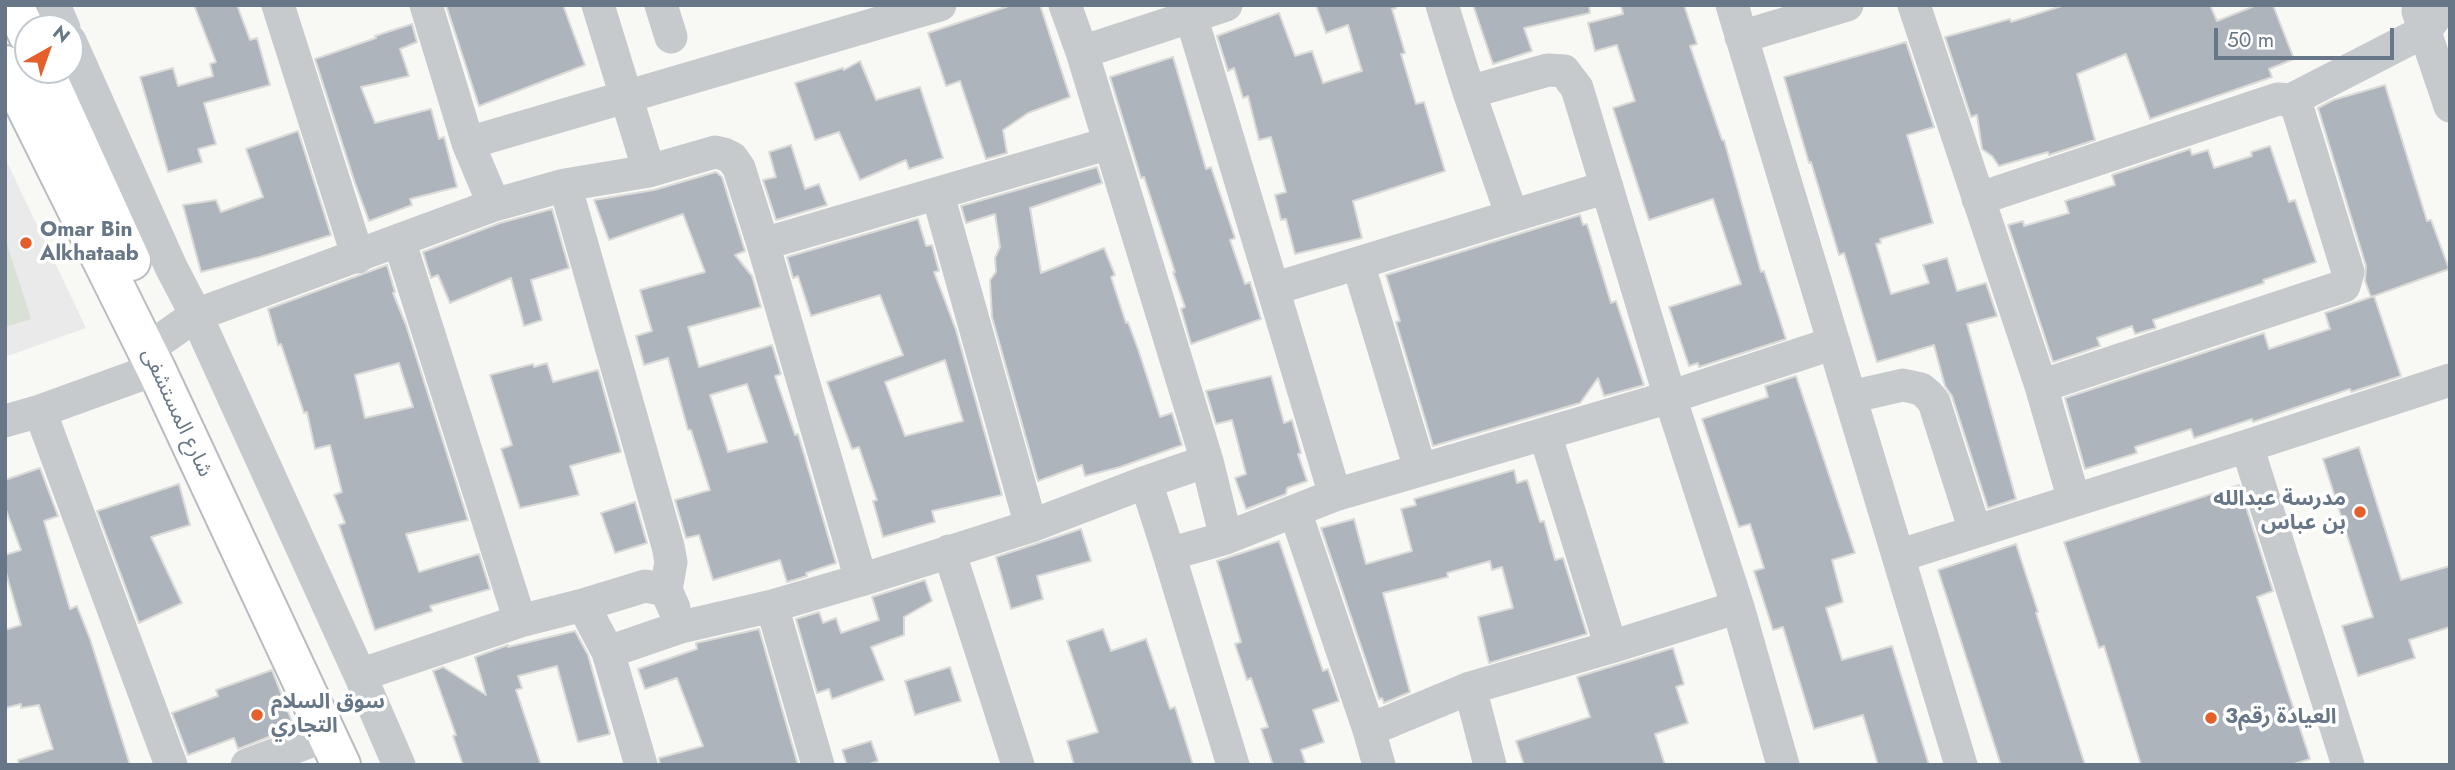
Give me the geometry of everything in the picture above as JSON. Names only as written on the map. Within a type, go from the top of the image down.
[{"type":"main road","name":"شارع المستشفى","points":[[5,65],[166,342],[334,750]]},
{"type":"main road","name":"شارع المستشفى","points":[[50,84],[166,342],[365,765]]},
{"type":"street","points":[[278,5],[358,257]]},
{"type":"street","points":[[426,5],[468,143],[494,205]]},
{"type":"street","points":[[598,5],[649,171]]},
{"type":"street","points":[[661,5],[671,37]]},
{"type":"street","points":[[468,143],[940,5]]},
{"type":"street","points":[[1065,5],[1082,52],[1207,461],[1226,538]]},
{"type":"street","points":[[1082,52],[1226,5]]},
{"type":"street","points":[[1442,5],[1512,216]]},
{"type":"street","points":[[1731,5],[1961,765]]},
{"type":"street","points":[[1741,37],[1847,5]]},
{"type":"street","points":[[1914,5],[2041,386],[2074,500]]},
{"type":"street","points":[[1978,199],[2278,99],[2291,100],[2428,14],[2450,106]]},
{"type":"street","points":[[1191,16],[1335,495]]},
{"type":"street","points":[[1469,92],[1548,70],[1564,71],[1577,88],[1670,397],[1738,607],[1783,765]]},
{"type":"street","points":[[84,72],[171,267],[166,342],[360,675],[399,765]]},
{"type":"street","points":[[2041,386],[2344,286],[2348,272],[2298,110],[2291,100]]},
{"type":"street","points":[[764,244],[1110,143]]},
{"type":"street","points":[[5,421],[40,411],[166,342],[399,240],[494,205],[565,185],[649,171],[715,152],[732,158],[739,168],[764,244],[861,580]]},
{"type":"street","points":[[565,185],[668,546],[670,562],[666,590],[681,627]]},
{"type":"street","points":[[1273,289],[1607,187]]},
{"type":"street","points":[[938,195],[1031,526]]},
{"type":"street","points":[[399,240],[520,621]]},
{"type":"street","points":[[1358,262],[1420,469]]},
{"type":"street","points":[[1169,554],[1226,538],[1335,495],[1670,397],[1834,343]]},
{"type":"street","points":[[1898,555],[2450,380]]},
{"type":"street","points":[[1850,397],[1903,385],[1921,389],[1928,395],[1934,402],[1975,531]]},
{"type":"street","points":[[40,411],[171,765]]},
{"type":"street","points":[[1545,434],[1611,647]]},
{"type":"street","points":[[2247,446],[2348,765]]},
{"type":"street","points":[[608,652],[681,627],[772,606],[861,580],[1031,526],[1207,461]]},
{"type":"street","points":[[1146,482],[1233,765]]},
{"type":"street","points":[[1295,512],[1379,765]]},
{"type":"street","points":[[949,551],[1018,765]]},
{"type":"street","points":[[360,675],[520,621],[645,586],[666,590]]},
{"type":"street","points":[[583,604],[608,652],[641,765]]},
{"type":"street","points":[[772,606],[818,765]]},
{"type":"street","points":[[1369,730],[1469,688],[1738,607]]},
{"type":"street","points":[[1469,688],[1490,765]]},
{"type":"street","points":[[247,765],[334,750]]},
{"type":"shaded area","name":"Omar Bin Alkhataab","points":[[5,158],[86,328],[5,357]]},
{"type":"shaded area","points":[[5,238],[31,319],[5,327]]},
{"type":"building","points":[[194,5],[237,5],[250,40],[257,38],[270,85],[204,103],[216,144],[198,149],[202,162],[168,172],[140,77],[173,68],[178,86],[213,76],[210,64],[216,62]]},
{"type":"building","points":[[446,5],[563,5],[585,65],[479,106]]},
{"type":"building","points":[[1012,5],[1040,5],[1070,97],[1028,113],[1003,130],[1007,153],[986,159],[960,81],[946,86],[928,33]]},
{"type":"building","points":[[1316,5],[1396,5],[1396,8],[1392,9],[1405,53],[1401,54],[1416,104],[1424,102],[1445,171],[1353,201],[1362,238],[1295,254],[1286,219],[1281,220],[1275,195],[1286,192],[1271,137],[1259,140],[1248,96],[1243,98],[1234,68],[1228,71],[1217,36],[1279,13],[1295,56],[1312,51],[1323,83],[1362,71],[1348,25],[1326,33]]},
{"type":"building","points":[[1473,5],[1589,5],[1590,13],[1524,28],[1532,51],[1493,64]]},
{"type":"building","points":[[1621,5],[1684,5],[1697,44],[1690,46],[1724,140],[1761,272],[1764,271],[1786,339],[1699,367],[1698,363],[1689,366],[1669,307],[1741,284],[1713,199],[1649,220],[1613,108],[1635,101],[1617,45],[1595,51],[1588,23],[1623,14]]},
{"type":"building","points":[[2065,5],[2210,5],[2217,21],[2257,5],[2273,5],[2294,59],[2269,69],[2272,77],[2150,119],[2126,54],[2077,74],[2095,140],[2049,155],[2048,152],[1999,166],[1992,156],[1982,149],[1977,115],[1971,117],[1945,37],[2010,19],[2011,22]]},
{"type":"building","points":[[412,24],[417,42],[400,49],[409,76],[361,87],[375,123],[431,109],[439,139],[444,137],[457,187],[410,199],[412,205],[369,221],[315,59]]},
{"type":"building","points":[[1906,42],[1934,127],[1907,135],[1933,223],[1880,239],[1881,243],[1876,244],[1891,294],[1929,283],[1923,265],[1947,258],[1957,291],[1986,283],[1997,316],[1967,324],[2016,499],[1988,508],[1952,396],[1945,386],[1934,345],[1877,362],[1844,253],[1839,255],[1784,77]]},
{"type":"building","points":[[1173,57],[1206,169],[1211,167],[1235,238],[1230,240],[1245,284],[1250,282],[1261,319],[1191,344],[1181,309],[1185,307],[1175,272],[1144,177],[1141,178],[1110,77]]},
{"type":"building","points":[[860,61],[876,100],[920,87],[943,158],[909,169],[906,160],[860,180],[839,132],[815,140],[795,83],[843,68],[844,70]]},
{"type":"building","points":[[2385,85],[2427,221],[2431,220],[2449,269],[2371,297],[2365,281],[2366,266],[2318,108],[2333,100]]},
{"type":"building","points":[[298,131],[331,235],[201,272],[183,205],[216,200],[221,212],[263,197],[246,149]]},
{"type":"building","points":[[791,145],[805,189],[819,184],[827,205],[776,220],[763,180],[776,177],[769,152]]},
{"type":"building","points":[[2270,146],[2289,202],[2295,200],[2316,262],[2263,280],[2264,283],[2153,320],[2156,328],[2135,334],[2132,326],[2097,338],[2100,346],[2053,362],[2008,225],[2023,221],[2024,226],[2069,213],[2065,201],[2115,185],[2112,175],[2190,149],[2192,155],[2208,150],[2214,168],[2252,156],[2251,152]]},
{"type":"building","points":[[1097,167],[1102,183],[1030,208],[1041,273],[1104,248],[1115,275],[1111,277],[1126,323],[1128,322],[1139,352],[1160,417],[1172,413],[1182,445],[1085,476],[1082,465],[1038,481],[992,317],[990,280],[996,272],[995,258],[1000,247],[995,214],[966,223],[961,206]]},
{"type":"building","points":[[716,172],[722,177],[745,251],[735,255],[752,276],[761,307],[688,327],[699,367],[772,345],[781,374],[775,376],[795,435],[798,434],[836,563],[806,573],[807,576],[787,582],[780,560],[713,580],[699,535],[686,538],[675,500],[710,490],[691,430],[688,430],[668,358],[644,365],[636,336],[652,331],[640,290],[705,272],[683,214],[609,240],[594,200],[654,190]],"holes":[[[747,384],[767,442],[728,452],[710,395]]]},
{"type":"building","points":[[552,209],[569,268],[531,280],[542,320],[524,326],[511,278],[450,303],[438,275],[431,278],[423,252],[500,223]]},
{"type":"building","points":[[1580,215],[1583,225],[1587,224],[1611,303],[1616,301],[1644,385],[1604,396],[1598,378],[1580,403],[1433,446],[1396,322],[1400,321],[1386,275]]},
{"type":"building","points":[[918,219],[926,246],[932,245],[939,271],[934,272],[956,330],[1002,495],[932,511],[935,522],[883,537],[873,501],[877,500],[859,447],[852,449],[827,382],[903,355],[880,295],[811,316],[798,276],[793,278],[787,257]],"holes":[[[945,360],[963,421],[905,436],[885,382]]]},
{"type":"building","points":[[387,265],[395,292],[393,293],[406,325],[468,520],[406,534],[419,572],[479,554],[490,589],[430,606],[432,611],[375,630],[339,525],[345,523],[334,495],[342,492],[330,445],[315,449],[307,412],[304,413],[281,344],[278,345],[268,309]],"holes":[[[399,363],[413,407],[365,418],[355,375]]]},
{"type":"building","points":[[2374,296],[2401,376],[2351,392],[2350,389],[2253,422],[2252,419],[2194,438],[2191,429],[2135,447],[2137,453],[2085,469],[2065,398],[2264,333],[2269,349],[2330,329],[2325,313]]},
{"type":"building","points":[[547,363],[553,382],[598,370],[621,452],[570,466],[579,495],[520,508],[501,449],[512,445],[490,375]]},
{"type":"building","points":[[1271,376],[1284,423],[1292,420],[1301,453],[1298,454],[1307,481],[1287,488],[1286,494],[1246,509],[1235,478],[1246,474],[1232,420],[1216,424],[1206,391]]},
{"type":"building","points":[[1796,376],[1855,553],[1832,560],[1843,602],[1826,608],[1842,660],[1892,646],[1929,765],[1878,765],[1863,715],[1814,729],[1783,627],[1773,630],[1754,571],[1764,568],[1750,524],[1739,527],[1702,419],[1768,397],[1765,386]]},
{"type":"building","name":"مدرسة عبدالله بن عباس","points":[[2359,447],[2401,580],[2450,566],[2450,627],[2409,640],[2415,658],[2358,676],[2342,626],[2373,617],[2323,459]]},
{"type":"building","points":[[40,468],[58,516],[44,521],[70,609],[77,606],[90,639],[130,765],[19,765],[18,760],[53,749],[39,705],[21,708],[21,704],[5,708],[5,630],[21,625],[5,569],[5,555],[21,550],[5,507],[5,480]]},
{"type":"building","points":[[1514,470],[1517,483],[1527,480],[1540,522],[1544,521],[1555,560],[1563,558],[1587,634],[1489,663],[1478,617],[1513,608],[1502,567],[1492,570],[1490,561],[1447,573],[1448,577],[1383,593],[1410,692],[1384,703],[1382,698],[1379,699],[1321,528],[1354,519],[1366,564],[1412,551],[1401,509],[1416,505],[1414,499]]},
{"type":"building","points":[[179,484],[190,525],[151,537],[182,603],[139,623],[97,511]]},
{"type":"building","points":[[2239,485],[2273,591],[2257,597],[2310,759],[2291,765],[2141,765],[2104,646],[2099,648],[2064,542]]},
{"type":"building","points":[[635,502],[647,543],[615,553],[601,513]]},
{"type":"building","points":[[1081,529],[1091,561],[1037,576],[1043,599],[1011,609],[996,557]]},
{"type":"building","points":[[1279,541],[1323,671],[1328,669],[1339,701],[1313,710],[1324,742],[1301,750],[1306,765],[1273,765],[1261,729],[1268,727],[1251,678],[1247,680],[1235,644],[1241,642],[1217,561]]},
{"type":"building","points":[[2016,544],[2085,765],[2001,765],[1938,570]]},
{"type":"building","points":[[925,580],[932,601],[904,617],[904,635],[871,647],[884,680],[832,699],[829,689],[817,693],[796,619],[819,612],[823,623],[836,618],[841,633],[879,620],[872,597]]},
{"type":"building","points":[[759,629],[798,765],[660,765],[659,758],[703,746],[677,678],[645,689],[638,669],[697,649],[696,643]]},
{"type":"building","points":[[1103,629],[1111,651],[1146,639],[1170,709],[1175,707],[1193,765],[1074,765],[1067,741],[1098,732],[1067,641]]},
{"type":"building","points":[[575,631],[588,655],[610,734],[578,742],[557,666],[518,676],[522,688],[516,690],[541,765],[463,765],[453,736],[456,735],[433,671],[443,667],[486,695],[475,657],[508,645]]},
{"type":"building","points":[[1673,648],[1684,684],[1676,687],[1688,723],[1655,734],[1665,765],[1524,765],[1516,741],[1590,717],[1577,677]]},
{"type":"building","points":[[950,667],[961,701],[915,715],[905,681]]},
{"type":"building","points":[[272,670],[294,727],[238,749],[234,738],[188,755],[172,713],[218,696],[216,690]]},
{"type":"building","points":[[871,741],[878,761],[867,765],[847,765],[842,750]]},
{"type":"place","name":"Omar Bin Alkhataab","points":[[26,243]]},
{"type":"place","name":"مدرسة عبدالله بن عباس","points":[[2360,512]]},
{"type":"place","name":"سوق السلام التجاري","points":[[257,715]]},
{"type":"place","name":"3العيادة رقم","points":[[2211,718]]}]
